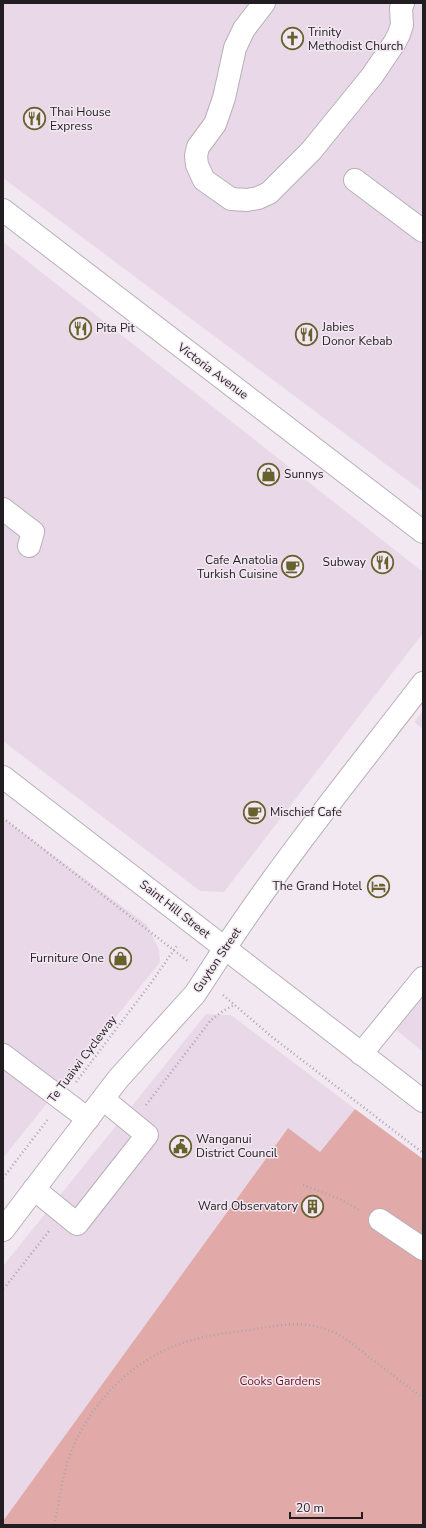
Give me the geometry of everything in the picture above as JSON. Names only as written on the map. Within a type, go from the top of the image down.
[{"type":"main road","points":[[264,3],[244,29],[235,48],[224,98],[215,124],[198,147],[196,156],[197,165],[204,180],[231,199],[247,200],[258,198],[269,193],[311,151],[372,76],[395,42],[402,24],[403,3]]},
{"type":"main road","points":[[355,180],[423,231]]},
{"type":"main road","name":"Victoria Avenue","points":[[3,210],[423,532]]},
{"type":"main road","points":[[3,509],[33,532],[29,546]]},
{"type":"main road","name":"Guyton Street","points":[[3,1230],[118,1079],[195,994],[250,911],[423,683]]},
{"type":"main road","name":"Saint Hill Street","points":[[3,776],[423,1101]]},
{"type":"main road","points":[[361,1054],[423,978]]},
{"type":"main road","points":[[3,1055],[88,1119]]},
{"type":"main road","points":[[34,1189],[77,1224],[147,1135],[104,1099]]},
{"type":"main road","points":[[380,1220],[423,1249]]},
{"type":"path","points":[[3,818],[188,961]]},
{"type":"path","name":"Te Tuaiwi Cycleway","points":[[3,1178],[63,1100],[178,944]]},
{"type":"path","points":[[225,997],[272,1038],[423,1153]]},
{"type":"path","points":[[303,1185],[337,1198],[350,1204],[375,1220],[380,1220]]},
{"type":"path","points":[[333,1201],[337,1198]]},
{"type":"path","points":[[54,1525],[65,1472],[72,1451],[84,1427],[98,1406],[114,1386],[143,1362],[164,1350],[184,1343],[208,1336],[236,1331],[296,1323],[312,1324],[329,1330],[346,1339],[423,1398]]},
{"type":"shaded area","points":[[3,3],[423,3],[423,492],[3,178]]},
{"type":"shaded area","points":[[3,242],[423,572],[423,633],[224,892],[200,891],[3,741]]},
{"type":"shaded area","points":[[423,711],[423,729],[414,722]]},
{"type":"shaded area","points":[[3,818],[147,925],[159,950],[160,962],[3,1158]]},
{"type":"shaded area","points":[[423,977],[423,1052],[393,1027]]},
{"type":"shaded area","points":[[206,1014],[231,1015],[355,1109],[320,1152],[287,1129],[3,1521],[3,1266]]},
{"type":"green space","name":"Cooks Gardens","points":[[355,1109],[423,1159],[423,1525],[3,1525],[3,1521],[288,1128],[320,1152]]},
{"type":"place","name":"Trinity Methodist Church","points":[[292,39]]},
{"type":"place","name":"Thai House Express","points":[[34,119]]},
{"type":"place","name":"Pita Pit","points":[[81,328]]},
{"type":"place","name":"Jabies Donor Kebab","points":[[306,334]]},
{"type":"place","name":"Sunnys","points":[[268,474]]},
{"type":"place","name":"Subway","points":[[382,562]]},
{"type":"place","name":"Cafe Anatolia Turkish Cuisine","points":[[293,567]]},
{"type":"place","name":"Mischief Cafe","points":[[254,812]]},
{"type":"place","name":"The Grand Hotel","points":[[378,886]]},
{"type":"place","name":"Furniture One","points":[[120,958]]},
{"type":"place","name":"Wanganui District Council","points":[[180,1146]]},
{"type":"place","name":"Ward Observatory","points":[[313,1206]]}]
